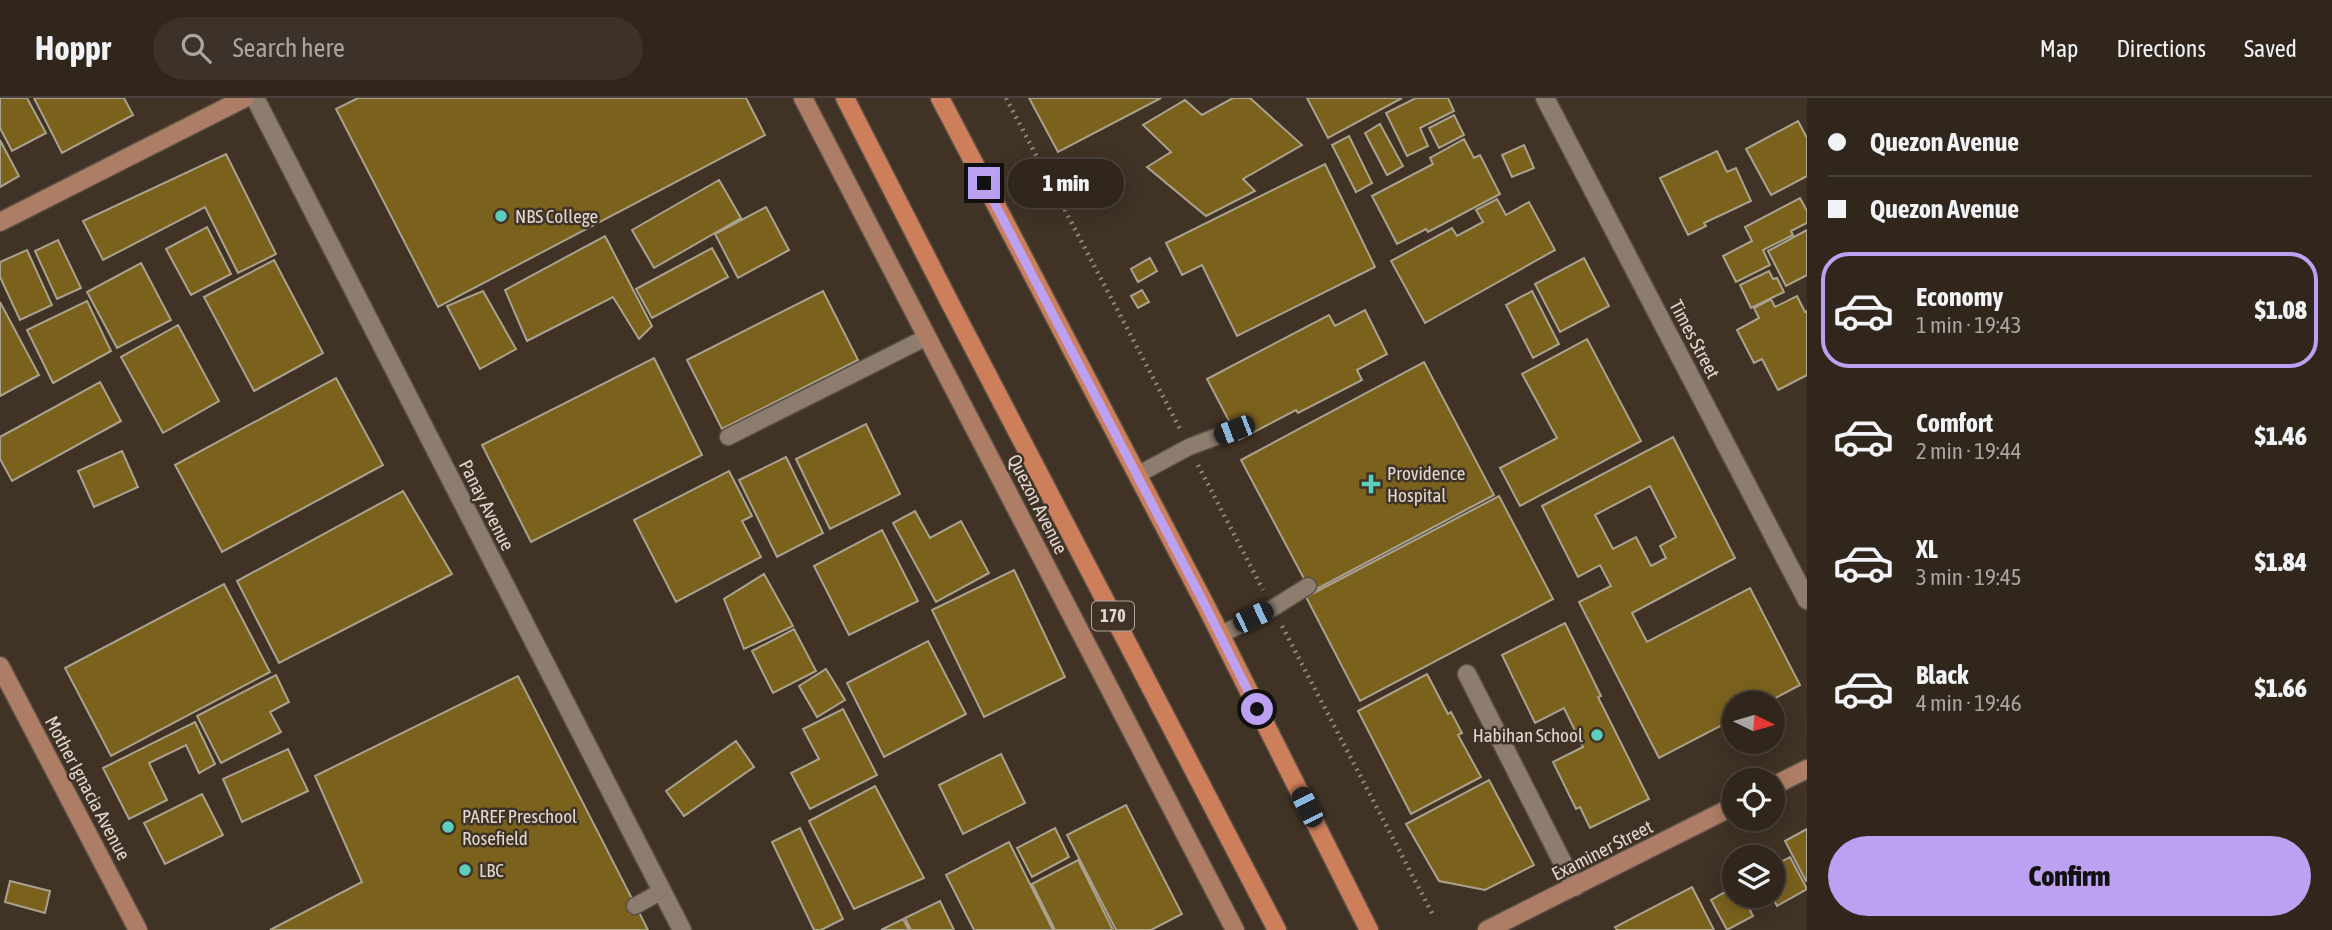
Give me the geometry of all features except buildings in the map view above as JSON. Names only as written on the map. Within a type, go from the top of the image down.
[{"type":"main road","name":"Quezon Avenue","points":[[845,98],[948,301],[1277,930]]},
{"type":"main road","points":[[940,98],[1220,635],[1369,930]]},
{"type":"street","points":[[0,222],[245,98]]},
{"type":"street","name":"Panay Avenue","points":[[256,98],[682,930]]},
{"type":"street","name":"Quezon Avenue","points":[[803,98],[1235,930]]},
{"type":"street","name":"Times Street","points":[[1545,98],[1807,600]]},
{"type":"street","name":"Mother Ignacia Avenue","points":[[0,666],[135,928]]},
{"type":"street","points":[[1467,674],[1575,887]]},
{"type":"street","points":[[1785,780],[1807,769]]},
{"type":"street","name":"Examiner Street","points":[[1487,930],[1722,812]]},
{"type":"lane","points":[[728,437],[927,337]]},
{"type":"lane","points":[[1137,475],[1189,447],[1234,430]]},
{"type":"lane","points":[[1220,635],[1273,608],[1308,586]]},
{"type":"lane","points":[[635,905],[662,891]]},
{"type":"path","points":[[1006,98],[1434,917]]},
{"type":"place","name":"NBS College","points":[[501,216]]},
{"type":"place","name":"Providence Hospital","points":[[1371,484]]},
{"type":"place","name":"Habihan School","points":[[1597,735]]},
{"type":"place","name":"PAREF Preschool Rosefield","points":[[448,827]]},
{"type":"place","name":"LBC","points":[[465,870]]},
{"type":"route","points":[[984,183],[1257,709]]}]
